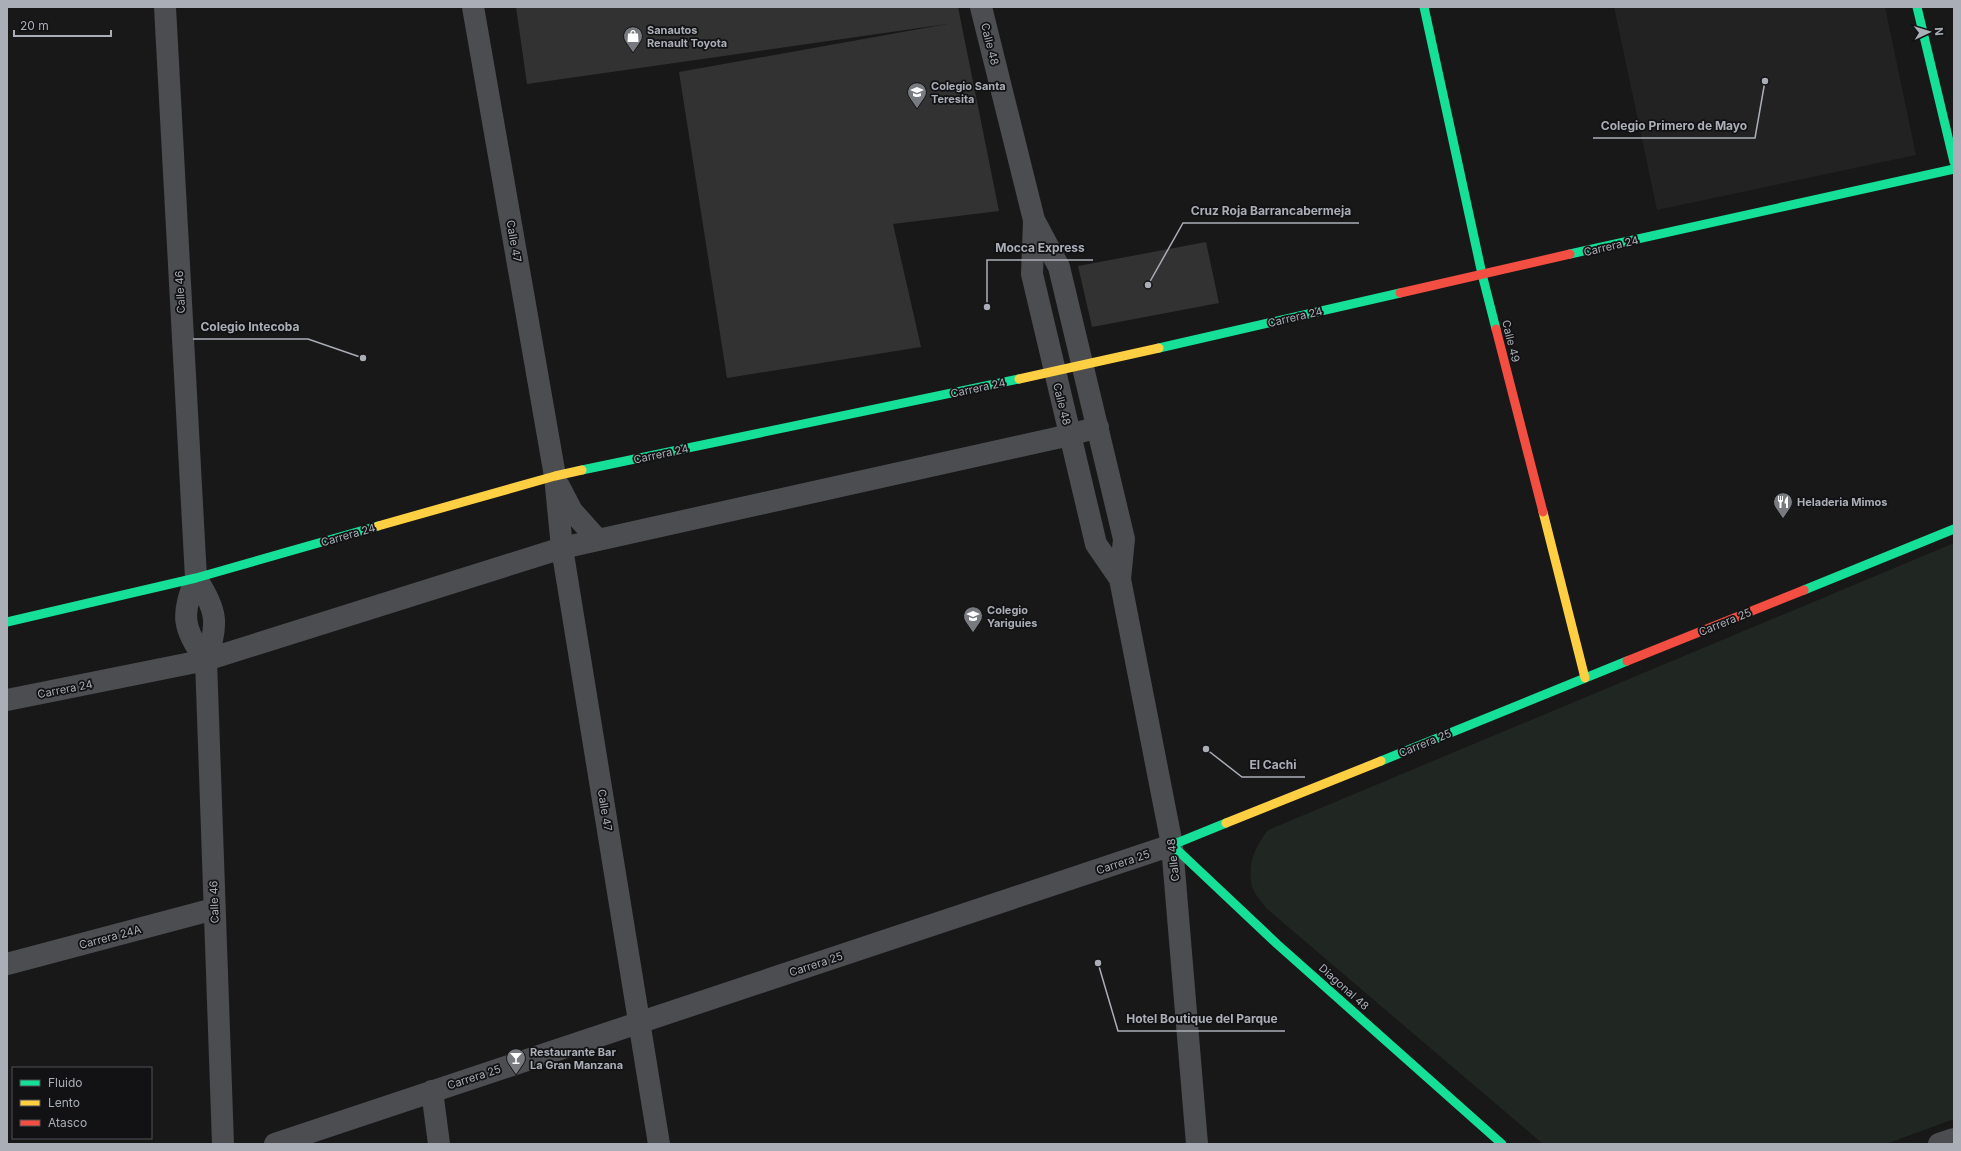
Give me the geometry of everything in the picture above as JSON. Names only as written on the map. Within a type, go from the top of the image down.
[{"type":"street","name":"Calle 46","points":[[165,7],[196,578],[187,598],[186,621],[192,643],[206,660],[223,1144]]},
{"type":"street","name":"Calle 47","points":[[473,7],[555,476],[562,548],[660,1144]]},
{"type":"street","name":"Calle 48","points":[[981,7],[1034,220],[1059,267],[1124,539],[1120,579],[1172,845],[1197,1144]]},
{"type":"street","name":"Calle 49","points":[[1424,7],[1482,274],[1585,678]]},
{"type":"street","points":[[1917,7],[1954,162]]},
{"type":"street","name":"Carrera 24","points":[[7,622],[196,578],[555,476],[1055,372],[1482,274],[1954,169]]},
{"type":"street","name":"Calle 48","points":[[1034,220],[1032,274],[1096,544],[1120,579]]},
{"type":"street","name":"Carrera 24","points":[[7,700],[206,660],[562,548],[1070,435],[1098,427]]},
{"type":"street","name":"Calle 47","points":[[555,476],[572,510],[598,540]]},
{"type":"street","name":"Carrera 25","points":[[274,1144],[1172,845],[1954,529]]},
{"type":"street","name":"Diagonal 48","points":[[1172,845],[1277,944],[1502,1144]]},
{"type":"street","name":"Carrera 24A","points":[[7,964],[214,909]]},
{"type":"street","points":[[432,1091],[439,1144]]},
{"type":"street","points":[[1939,1144],[1954,1139]]},
{"type":"shaded area","points":[[1614,7],[1885,7],[1916,155],[1657,210]]},
{"type":"shaded area","points":[[1954,543],[1954,1119],[1886,1144],[1543,1144],[1266,908],[1254,892],[1251,878],[1251,863],[1259,843],[1268,830]]},
{"type":"building","name":"Colegio Santa Teresita","points":[[516,7],[958,7],[999,211],[893,224],[921,347],[727,378],[679,72],[947,24],[527,84]]},
{"type":"building","points":[[1206,242],[1219,303],[1092,327],[1078,266]]},
{"type":"traffic: fast","points":[[1424,7],[1482,274],[1496,329]]},
{"type":"traffic: fast","points":[[1917,7],[1954,162]]},
{"type":"traffic: fast","points":[[1570,254],[1954,169]]},
{"type":"traffic: fast","points":[[1159,348],[1400,293]]},
{"type":"traffic: fast","points":[[582,470],[1019,379]]},
{"type":"traffic: fast","points":[[7,622],[196,578],[378,526]]},
{"type":"traffic: fast","points":[[1804,590],[1954,529]]},
{"type":"traffic: fast","points":[[1381,761],[1627,661]]},
{"type":"traffic: fast","points":[[1226,823],[1172,845],[1277,944],[1502,1144]]},
{"type":"traffic: slow","points":[[1019,379],[1159,348]]},
{"type":"traffic: slow","points":[[378,526],[555,476],[582,470]]},
{"type":"traffic: slow","points":[[1543,512],[1585,678]]},
{"type":"traffic: slow","points":[[1226,823],[1381,761]]},
{"type":"traffic: jam","points":[[1400,293],[1570,254]]},
{"type":"traffic: jam","points":[[1496,329],[1543,512]]},
{"type":"traffic: jam","points":[[1627,661],[1804,590]]},
{"type":"place","name":"Sanautos Renault Toyota","points":[[633,53]]},
{"type":"place","name":"Colegio Primero de Mayo","points":[[1765,81]]},
{"type":"place","name":"Colegio Santa Teresita","points":[[917,109]]},
{"type":"place","name":"Cruz Roja Barrancabermeja","points":[[1148,285]]},
{"type":"place","name":"Mocca Express","points":[[987,307]]},
{"type":"place","name":"Colegio Intecoba","points":[[363,358]]},
{"type":"place","name":"Heladeria Mimos","points":[[1783,519]]},
{"type":"place","name":"Colegio Yariguies","points":[[973,633]]},
{"type":"place","name":"El Cachi","points":[[1206,749]]},
{"type":"place","name":"Hotel Boutique del Parque","points":[[1098,963]]},
{"type":"place","name":"Restaurante Bar La Gran Manzana","points":[[516,1075]]}]
